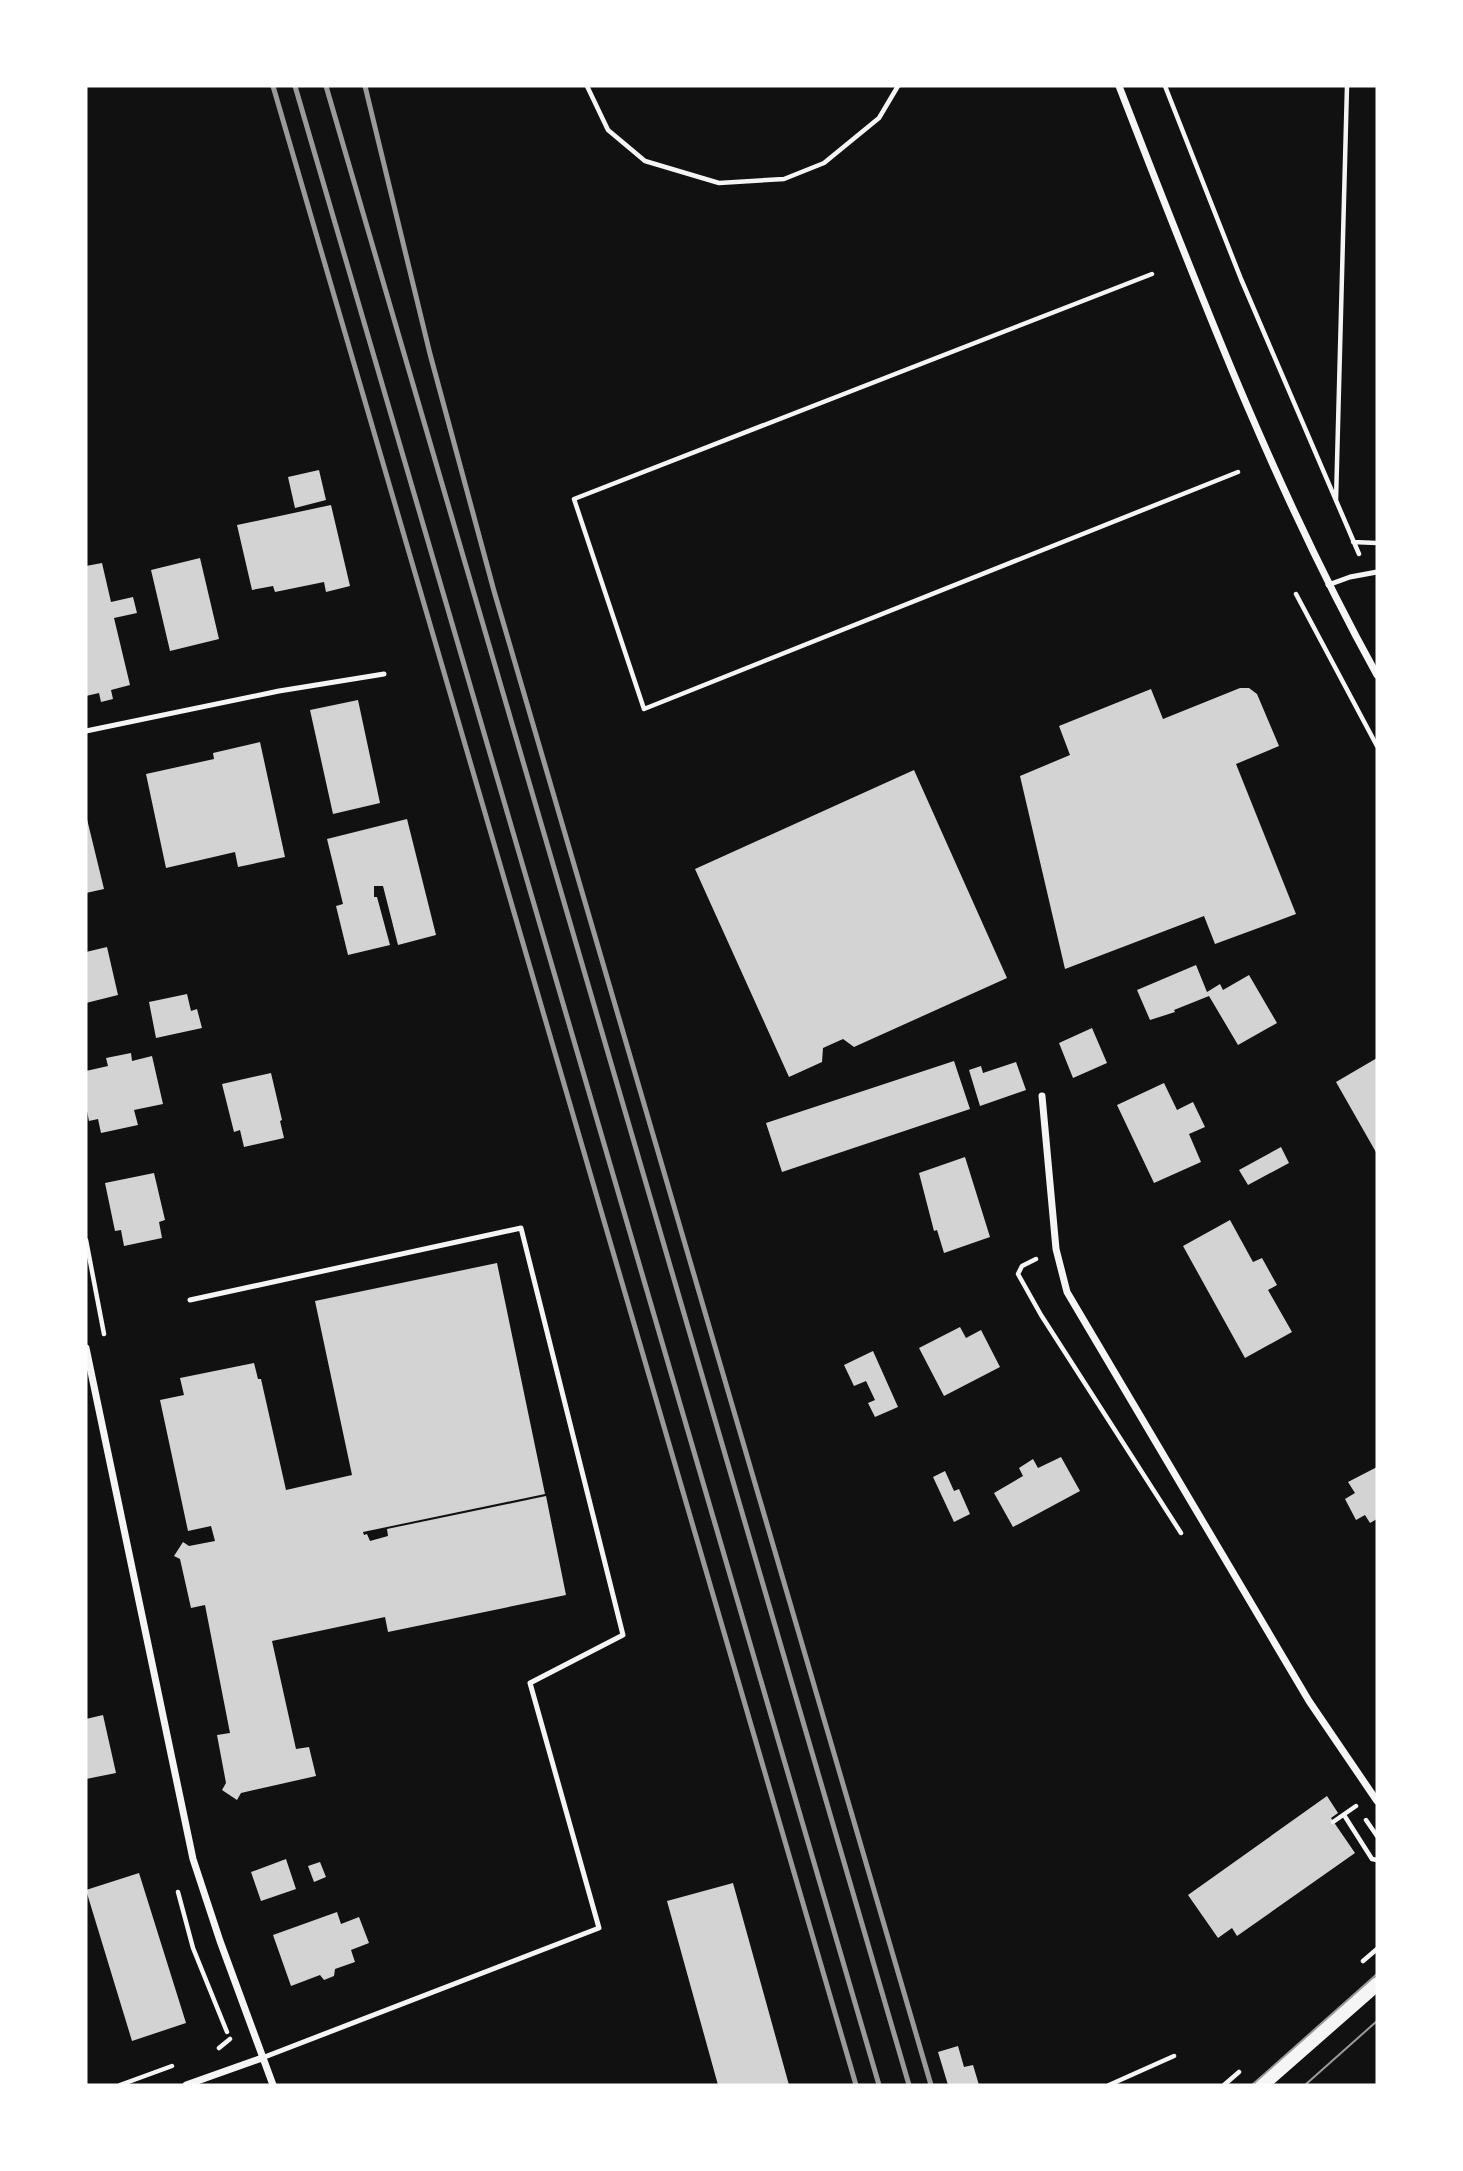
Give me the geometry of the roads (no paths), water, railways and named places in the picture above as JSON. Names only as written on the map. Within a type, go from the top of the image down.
[{"type":"main road","points":[[1262,2085],[1377,1984]]},
{"type":"street","points":[[1119,86],[1279,482],[1328,585],[1377,675]]},
{"type":"street","points":[[1042,1096],[1056,1249],[1067,1292],[1309,1701],[1377,1801]]},
{"type":"street","points":[[86,1348],[193,1859],[273,2085]]},
{"type":"street","points":[[186,2085],[262,2058]]},
{"type":"lane","points":[[1328,585],[1377,572]]},
{"type":"lane","points":[[86,731],[266,693],[384,674]]},
{"type":"lane","points":[[190,1300],[521,1228],[622,1635],[530,1683],[599,1928],[262,2058]]},
{"type":"tram line","points":[[1252,2085],[1377,1974]]},
{"type":"tram line","points":[[1305,2085],[1377,2021]]},
{"type":"railway","points":[[273,86],[856,2085]]},
{"type":"railway","points":[[295,86],[879,2085]]},
{"type":"railway","points":[[326,86],[909,2085]]},
{"type":"railway","points":[[365,86],[430,354],[494,591],[931,2085]]}]
